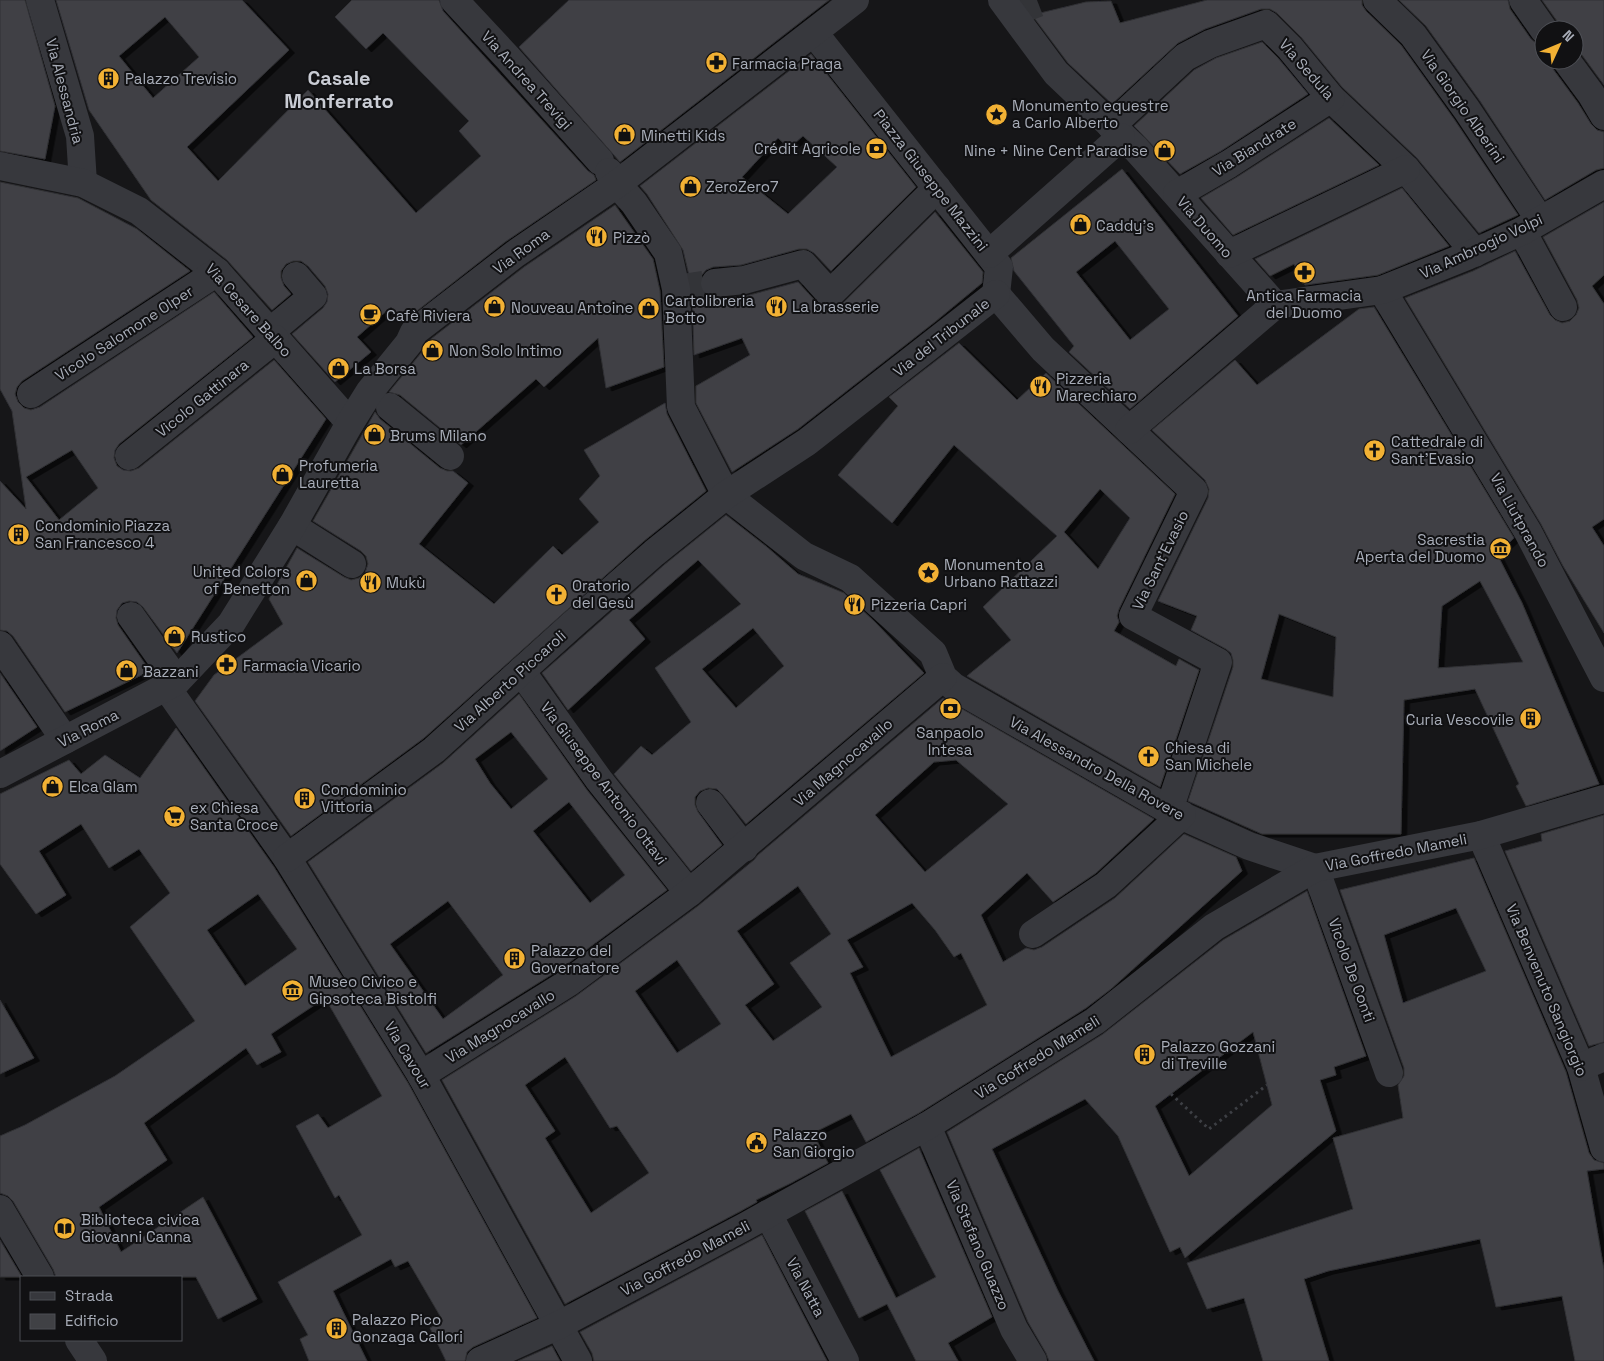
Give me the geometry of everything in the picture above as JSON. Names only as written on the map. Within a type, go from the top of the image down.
[{"type":"street","name":"Via Alessandria","points":[[40,0],[80,136],[83,183]]},
{"type":"street","name":"Via Andrea Trevigi","points":[[454,0],[609,172],[634,202],[668,253],[676,288],[681,407],[726,495]]},
{"type":"street","points":[[814,33],[856,0]]},
{"type":"street","points":[[1002,0],[1056,73],[1123,137]]},
{"type":"street","name":"Via Giorgio Alberini","points":[[1377,0],[1413,35],[1468,110],[1531,225],[1563,307]]},
{"type":"street","points":[[1523,0],[1537,20]]},
{"type":"street","name":"Via Sedula","points":[[1123,137],[1185,57],[1210,44],[1266,24],[1290,48],[1331,98],[1406,169],[1475,253]]},
{"type":"street","name":"Via Roma","points":[[0,774],[172,685],[231,624],[292,526],[350,423],[379,398],[414,332],[515,254],[609,172],[814,33]]},
{"type":"street","name":"Piazza Giuseppe Mazzini","points":[[814,33],[989,254],[1123,137]]},
{"type":"street","points":[[1573,70],[1604,116]]},
{"type":"street","name":"Via Biandrate","points":[[1177,194],[1229,164],[1331,98]]},
{"type":"street","name":"Via Duomo","points":[[1123,137],[1177,194],[1275,305]]},
{"type":"street","name":"Via Cesare Balbo","points":[[0,166],[83,183],[139,211],[217,272],[350,423]]},
{"type":"street","points":[[1228,254],[1406,169]]},
{"type":"street","name":"Via Ambrogio Volpi","points":[[1275,305],[1382,290],[1475,253],[1531,225],[1604,184]]},
{"type":"street","points":[[715,283],[744,280],[804,264],[830,294],[937,188]]},
{"type":"street","points":[[989,254],[1000,267],[996,294]]},
{"type":"street","name":"Vicolo Salomone Olper","points":[[31,394],[217,272]]},
{"type":"street","name":"Vicolo Gattinara","points":[[129,456],[273,335],[313,296],[296,276]]},
{"type":"street","name":"Via Liutprando","points":[[1382,290],[1528,532],[1604,678]]},
{"type":"street","name":"Via del Tribunale","points":[[726,495],[807,442],[996,294]]},
{"type":"street","name":"Via Sant'Evasio","points":[[996,294],[1043,349],[1194,491],[1133,616],[1218,662],[1175,813]]},
{"type":"street","points":[[1128,430],[1275,305]]},
{"type":"street","points":[[379,398],[450,456]]},
{"type":"street","points":[[726,495],[804,556],[850,578],[933,654],[942,677]]},
{"type":"street","name":"Via Alberto Piccaroli","points":[[287,858],[434,750],[654,553],[726,495]]},
{"type":"street","points":[[292,526],[352,564]]},
{"type":"street","points":[[130,616],[172,685]]},
{"type":"street","points":[[0,645],[65,740]]},
{"type":"street","name":"Via Giuseppe Antonio Ottavi","points":[[521,671],[599,780],[689,893]]},
{"type":"street","name":"Via Alessandro Della Rovere","points":[[942,677],[954,687],[1175,813],[1249,846],[1315,868]]},
{"type":"street","name":"Via Magnocavallo","points":[[421,1075],[568,983],[689,893],[942,677]]},
{"type":"street","name":"Via Cavour","points":[[172,685],[287,858],[421,1075],[578,1361]]},
{"type":"street","name":"Via Goffredo Mameli","points":[[480,1361],[559,1325],[768,1214],[927,1126],[1095,1022],[1214,927],[1315,868],[1481,835],[1604,799]]},
{"type":"street","points":[[710,803],[744,848]]},
{"type":"street","points":[[1033,934],[1106,885],[1175,813]]},
{"type":"street","name":"Via Benvenuto Sangiorgio","points":[[1481,835],[1593,1062],[1604,1148]]},
{"type":"street","name":"Vicolo De Conti","points":[[1315,868],[1389,1073]]},
{"type":"street","name":"Via Stefano Guazzo","points":[[927,1126],[1014,1329],[1032,1361]]},
{"type":"street","points":[[0,1209],[39,1276]]},
{"type":"street","name":"Via Natta","points":[[768,1214],[845,1361]]},
{"type":"street","points":[[80,1341],[93,1361]]},
{"type":"path","points":[[1171,1094],[1209,1129],[1267,1085]]},
{"type":"building","points":[[0,0],[25,0],[55,106],[45,159],[0,151]]},
{"type":"building","points":[[56,0],[242,0],[289,50],[187,147],[218,181],[308,90],[416,213],[481,156],[459,131],[469,121],[383,33],[366,49],[335,17],[352,0],[439,0],[443,11],[588,171],[594,175],[596,180],[505,242],[404,321],[391,307],[357,337],[371,352],[335,382],[292,334],[323,308],[327,302],[328,294],[325,286],[308,266],[301,261],[293,261],[286,264],[281,271],[281,278],[284,286],[291,294],[272,310],[227,260],[151,200],[89,110]],"holes":[[[165,17],[199,57],[153,98],[119,56]]]},
{"type":"building","points":[[569,0],[829,0],[620,162],[519,47]]},
{"type":"building","points":[[1207,0],[1362,0],[1362,5],[1366,11],[1401,45],[1454,119],[1518,215],[1479,233],[1417,158],[1342,87],[1301,37],[1277,13],[1270,9],[1261,9],[1205,29],[1178,43],[1112,104],[1068,63],[1032,15],[1086,2],[1111,1],[1120,23]]},
{"type":"building","points":[[1399,0],[1508,0],[1510,9],[1534,42],[1534,70],[1554,70],[1591,124],[1597,130],[1604,132],[1604,168],[1596,170],[1545,200],[1480,101],[1426,26]]},
{"type":"building","points":[[1542,0],[1604,0],[1604,85],[1584,58],[1584,20],[1556,20]]},
{"type":"building","points":[[1262,42],[1308,94],[1221,151],[1180,174],[1134,126],[1194,70],[1216,58]]},
{"type":"building","points":[[811,54],[916,187],[831,271],[814,253],[807,249],[799,249],[741,265],[713,267],[706,270],[701,276],[699,284],[703,293],[708,297],[716,299],[746,296],[798,282],[819,305],[826,309],[834,309],[841,305],[935,212],[983,272],[982,283],[798,429],[732,472],[696,403],[696,386],[750,355],[742,338],[694,355],[692,288],[683,250],[640,186]],"holes":[[[803,136],[837,167],[788,214],[742,177],[778,138],[789,148]]]},
{"type":"building","points":[[1329,118],[1379,165],[1233,235],[1201,198]]},
{"type":"building","points":[[1122,169],[1238,316],[1130,409],[1069,352],[1074,346],[1014,271],[1011,258]],"holes":[[[1115,241],[1169,309],[1130,340],[1076,272]]]},
{"type":"building","points":[[0,182],[78,198],[137,229],[190,271],[22,381],[17,387],[15,394],[18,402],[24,408],[31,410],[40,407],[214,292],[253,337],[119,444],[115,450],[114,458],[117,466],[123,470],[131,471],[139,468],[274,360],[326,419],[177,653],[143,607],[137,602],[129,601],[122,603],[117,610],[116,618],[118,625],[150,671],[65,712],[13,636],[7,631],[0,630],[0,481],[26,509],[12,411],[0,389]],"holes":[[[72,450],[98,488],[59,520],[26,477]]]},
{"type":"building","points":[[1402,188],[1449,246],[1378,275],[1305,285],[1294,264],[1270,276],[1255,259]]},
{"type":"building","points":[[1604,202],[1604,275],[1592,286],[1604,304],[1604,519],[1592,527],[1604,546],[1604,633],[1563,566],[1541,524],[1405,298],[1473,271],[1515,251],[1550,315],[1562,323],[1570,321],[1576,315],[1579,308],[1577,300],[1543,237]]},
{"type":"building","points":[[615,205],[653,259],[660,291],[664,367],[606,388],[598,338],[544,387],[536,379],[461,445],[400,395],[389,392],[421,353],[427,342],[524,267]]},
{"type":"building","points":[[1374,307],[1514,538],[1497,554],[1522,603],[1599,784],[1526,806],[1516,786],[1519,784],[1475,689],[1404,700],[1401,834],[1262,834],[1188,801],[1233,667],[1233,660],[1231,653],[1226,649],[1191,630],[1197,616],[1158,601],[1208,498],[1209,489],[1205,480],[1152,430],[1235,360],[1257,385],[1359,309]],"holes":[[[1480,581],[1523,662],[1438,668],[1442,606]],[[1279,614],[1336,637],[1333,697],[1261,679]]]},
{"type":"building","points":[[959,343],[1017,400],[1046,373],[1175,494],[1119,609],[1117,616],[1119,622],[1114,631],[1176,666],[1179,659],[1199,670],[1160,787],[967,676],[1011,640],[983,607],[1057,536],[954,445],[892,523],[838,475],[898,406],[889,397]],"holes":[[[1100,489],[1130,518],[1098,569],[1064,532]]]},
{"type":"building","points":[[665,403],[667,414],[706,491],[644,541],[424,738],[291,836],[195,701],[214,675],[283,624],[269,599],[297,548],[351,580],[359,578],[365,573],[368,564],[366,556],[361,551],[313,521],[375,412],[380,419],[440,468],[453,471],[468,483],[419,544],[494,604],[553,546],[562,555],[599,522],[579,499],[600,476],[584,450]]},
{"type":"building","points":[[726,515],[798,574],[844,593],[924,673],[746,824],[717,789],[708,788],[700,791],[695,797],[695,805],[722,845],[691,871],[614,774],[641,746],[652,755],[691,722],[655,668],[741,604],[698,560],[629,620],[645,639],[568,710],[542,673],[664,565]],"holes":[[[753,628],[784,666],[736,708],[702,669]]]},
{"type":"building","points":[[0,673],[37,727],[0,751]]},
{"type":"building","points":[[519,694],[587,790],[667,890],[559,970],[426,1053],[308,862],[443,763]],"holes":[[[511,732],[548,779],[511,809],[490,783],[475,759]],[[569,802],[625,875],[590,903],[533,831]],[[448,901],[503,975],[443,1019],[390,944]]]},
{"type":"building","points":[[943,698],[1154,819],[1096,873],[1053,902],[1027,873],[981,915],[1003,962],[1026,948],[1034,950],[1042,947],[1115,898],[1184,834],[1236,857],[1242,871],[1111,989],[1086,1008],[919,1113],[866,1142],[851,1114],[813,1133],[828,1163],[565,1304],[442,1080],[576,996],[698,906]],"holes":[[[956,760],[1008,804],[925,872],[875,815],[934,762]],[[798,886],[831,934],[790,963],[822,1007],[773,1041],[745,1005],[774,984],[737,931]],[[912,903],[935,930],[954,957],[961,953],[987,1005],[891,1057],[850,973],[863,967],[847,940]],[[677,960],[721,1024],[677,1053],[635,991]],[[565,1057],[610,1128],[617,1126],[649,1173],[591,1213],[545,1138],[555,1131],[525,1085]]]},
{"type":"building","points":[[176,728],[274,867],[408,1083],[537,1318],[473,1347],[467,1352],[465,1361],[446,1361],[430,1328],[443,1321],[408,1261],[395,1267],[391,1259],[333,1291],[367,1361],[309,1361],[300,1339],[308,1335],[278,1282],[362,1235],[339,1195],[335,1198],[296,1126],[318,1114],[328,1128],[382,1096],[325,998],[271,1034],[281,1052],[257,1065],[246,1048],[144,1123],[167,1160],[99,1207],[121,1252],[203,1197],[257,1299],[218,1319],[196,1277],[56,1276],[13,1201],[8,1196],[0,1193],[0,1136],[25,1125],[115,1076],[195,1021],[130,927],[170,893],[139,849],[109,868],[81,824],[39,851],[66,895],[36,914],[0,864],[0,794],[69,760],[81,774],[105,755],[140,778]],"holes":[[[258,894],[297,949],[245,986],[207,930]]]},
{"type":"building","points":[[1604,815],[1604,1042],[1589,1046],[1505,851],[1542,841],[1541,834]]},
{"type":"building","points":[[1474,858],[1566,1072],[1589,1153],[1594,1160],[1604,1163],[1604,1169],[1587,1171],[1604,1270],[1604,1361],[1575,1361],[1562,1296],[1496,1307],[1480,1239],[1328,1271],[1304,1279],[1329,1361],[1263,1361],[1244,1298],[1207,1309],[1187,1263],[1353,1209],[1333,1138],[1403,1118],[1398,1085],[1404,1076],[1404,1068],[1340,890]],"holes":[[[1456,908],[1486,971],[1403,1003],[1384,935]]]},
{"type":"building","points":[[1307,891],[1366,1056],[1334,1067],[1336,1075],[1320,1080],[1336,1131],[1185,1258],[1180,1247],[1170,1252],[1118,1136],[1085,1099],[992,1149],[1058,1291],[1094,1361],[1049,1361],[1028,1322],[947,1132],[1103,1034],[1223,940]],"holes":[[[1253,1032],[1272,1105],[1189,1176],[1155,1106]]]},
{"type":"building","points":[[0,1000],[34,1058],[0,1074]]},
{"type":"building","points":[[919,1148],[992,1317],[948,1343],[958,1361],[916,1361],[887,1304],[859,1318],[805,1211],[842,1191],[896,1298],[936,1277],[880,1170]]},
{"type":"building","points":[[762,1235],[827,1361],[594,1361],[592,1353],[580,1332]]},
{"type":"building","points":[[0,1240],[21,1276],[0,1277]]},
{"type":"building","points":[[552,1346],[560,1361],[518,1361]]},
{"type":"tunnel","points":[[1012,13],[1046,0]]},
{"type":"tunnel","points":[[676,289],[715,283]]},
{"type":"place","name":"Farmacia Praga","points":[[716,63]]},
{"type":"place","name":"Palazzo Trevisio","points":[[109,78]]},
{"type":"place","name":"Monumento equestre a Carlo Alberto","points":[[996,114]]},
{"type":"place","name":"Minetti Kids","points":[[625,135]]},
{"type":"place","name":"Crédit Agricole","points":[[877,148]]},
{"type":"place","name":"Nine + Nine Cent Paradise","points":[[1164,150]]},
{"type":"place","name":"ZeroZero7","points":[[690,186]]},
{"type":"place","name":"Caddy's","points":[[1080,225]]},
{"type":"place","name":"Pizzò","points":[[597,237]]},
{"type":"place","name":"Antica Farmacia del Duomo","points":[[1304,272]]},
{"type":"place","name":"La brasserie","points":[[776,306]]},
{"type":"place","name":"Nouveau Antoine","points":[[495,307]]},
{"type":"place","name":"Cartolibreria Botto","points":[[649,309]]},
{"type":"place","name":"Cafè Riviera","points":[[370,315]]},
{"type":"place","name":"Non Solo Intimo","points":[[433,350]]},
{"type":"place","name":"La Borsa","points":[[338,368]]},
{"type":"place","name":"Pizzeria Marechiaro","points":[[1040,387]]},
{"type":"place","name":"Brums Milano","points":[[374,435]]},
{"type":"place","name":"Cattedrale di Sant'Evasio","points":[[1375,450]]},
{"type":"place","name":"Profumeria Lauretta","points":[[283,474]]},
{"type":"place","name":"Condominio Piazza San Francesco 4","points":[[19,534]]},
{"type":"place","name":"Sacrestia Aperta del Duomo","points":[[1501,548]]},
{"type":"place","name":"Monumento a Urbano Rattazzi","points":[[928,573]]},
{"type":"place","name":"United Colors of Benetton","points":[[306,580]]},
{"type":"place","name":"Mukù","points":[[370,582]]},
{"type":"place","name":"Oratorio del Gesù","points":[[556,594]]},
{"type":"place","name":"Pizzeria Capri","points":[[855,604]]},
{"type":"place","name":"Rustico","points":[[175,636]]},
{"type":"place","name":"Farmacia Vicario","points":[[227,665]]},
{"type":"place","name":"Bazzani","points":[[127,671]]},
{"type":"place","name":"Sanpaolo Intesa","points":[[950,709]]},
{"type":"place","name":"Curia Vescovile","points":[[1530,719]]},
{"type":"place","name":"Chiesa di San Michele","points":[[1149,756]]},
{"type":"place","name":"Elca Glam","points":[[53,786]]},
{"type":"place","name":"Condominio Vittoria","points":[[305,798]]},
{"type":"place","name":"ex Chiesa Santa Croce","points":[[174,816]]},
{"type":"place","name":"Palazzo del Governatore","points":[[515,959]]},
{"type":"place","name":"Museo Civico e Gipsoteca Bistolfi","points":[[293,990]]},
{"type":"place","name":"Palazzo Gozzani di Treville","points":[[1145,1055]]},
{"type":"place","name":"Palazzo San Giorgio","points":[[757,1143]]},
{"type":"place","name":"Biblioteca civica Giovanni Canna","points":[[65,1228]]},
{"type":"place","name":"Palazzo Pico Gonzaga Callori","points":[[336,1328]]},
{"type":"district","name":"Casale Monferrato","points":[[339,90]]}]
